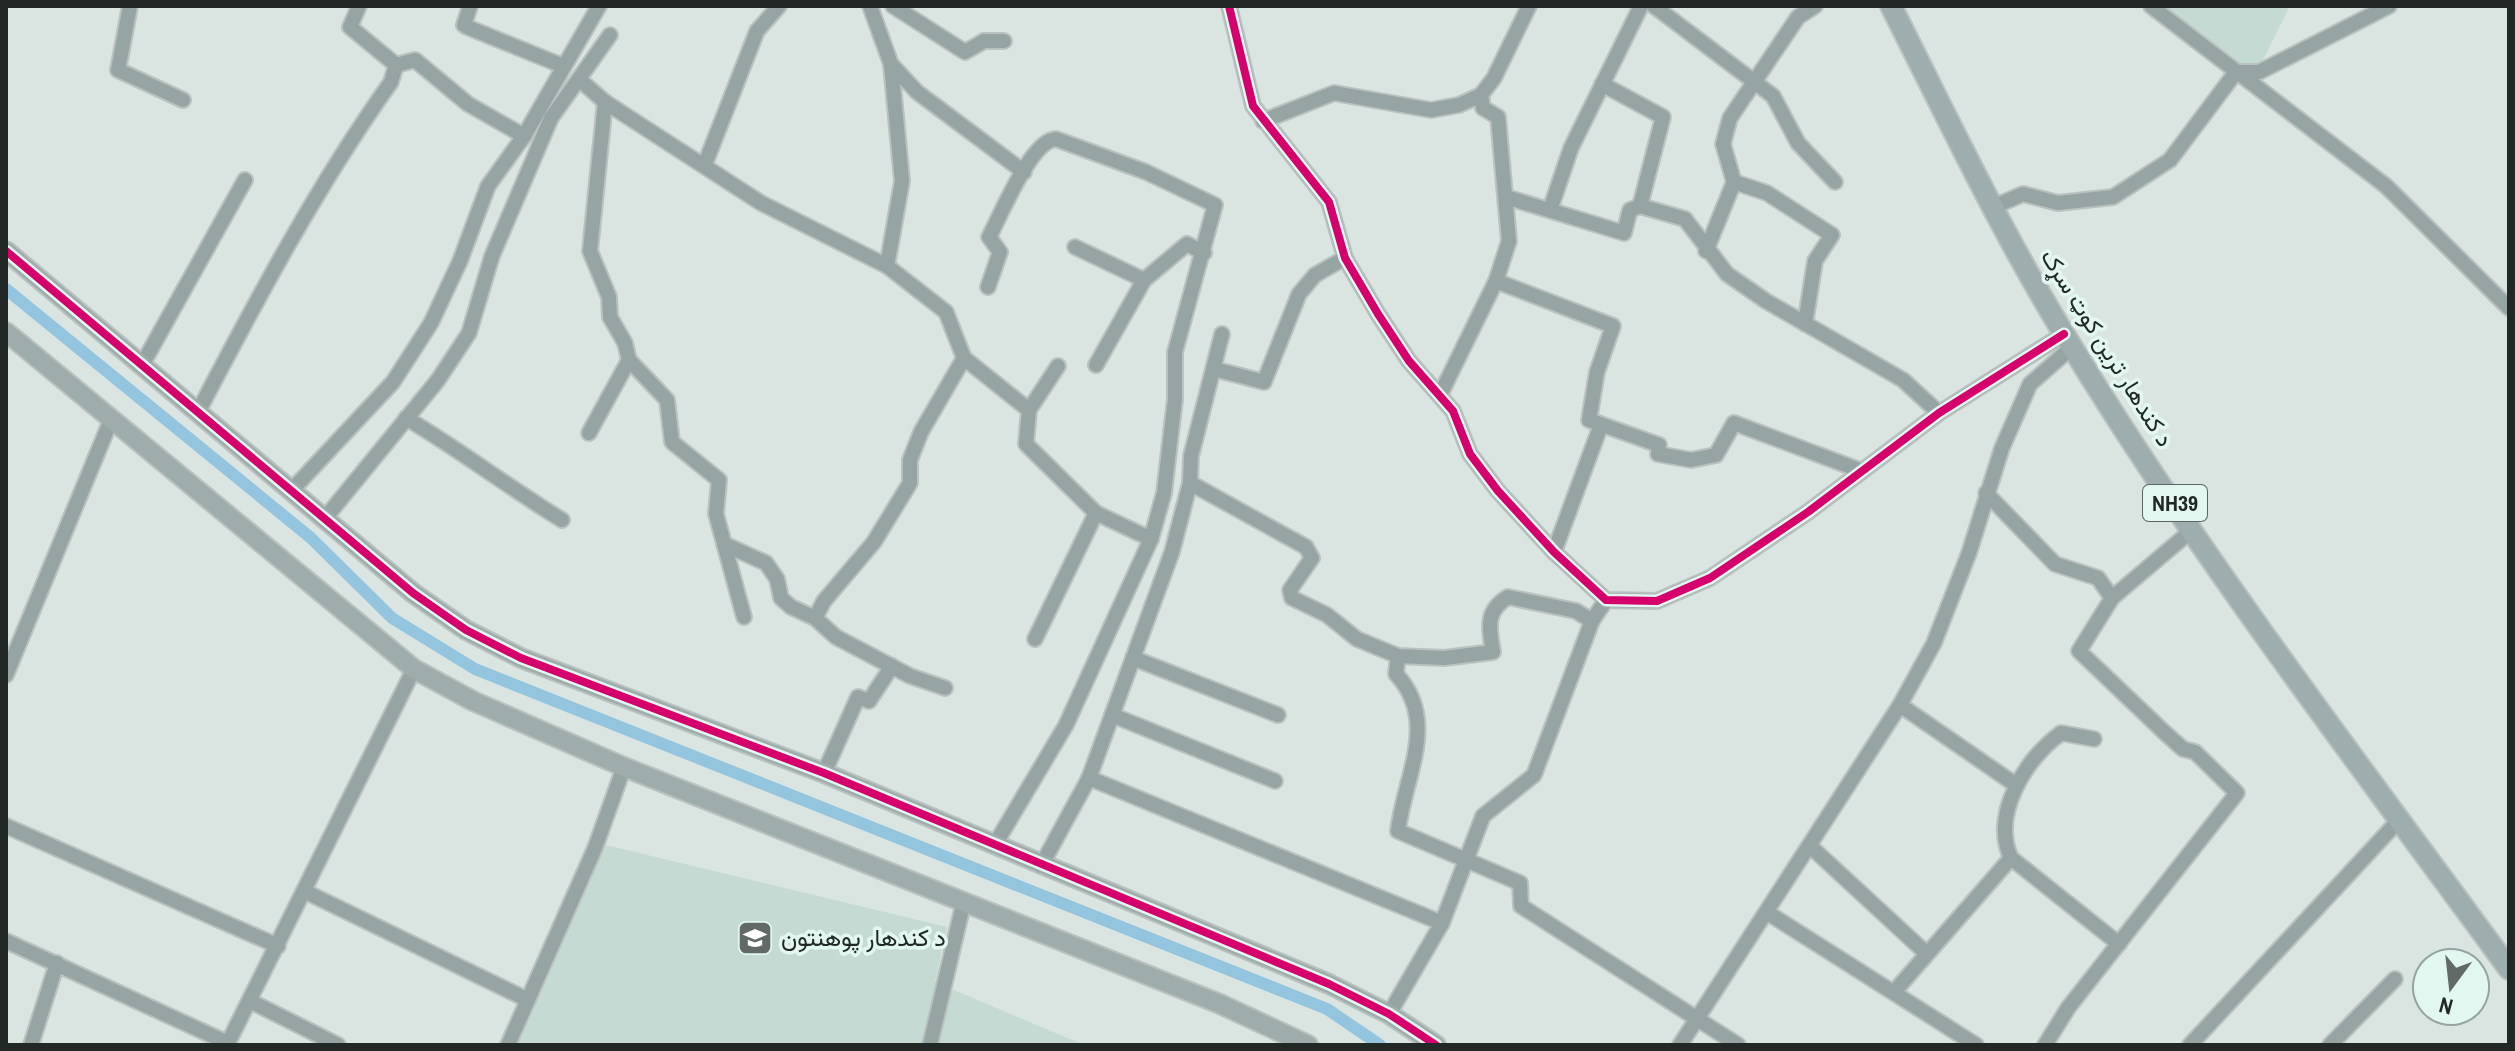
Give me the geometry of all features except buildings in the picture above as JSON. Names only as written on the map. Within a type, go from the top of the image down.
[{"type":"main road","name":"د کندهار ترين کوټ سړک","points":[[1891,6],[1993,207],[2068,340],[2192,530],[2509,969]]},
{"type":"street","points":[[130,6],[118,70],[183,100]]},
{"type":"street","points":[[359,6],[350,27],[396,65]]},
{"type":"street","points":[[470,6],[464,25],[467,27],[563,66]]},
{"type":"street","points":[[291,491],[393,382],[431,323],[460,261],[488,186],[524,136],[599,6]]},
{"type":"street","points":[[705,164],[757,31],[779,6]]},
{"type":"street","points":[[870,6],[891,64],[902,181],[887,266]]},
{"type":"street","points":[[893,6],[965,52],[984,41],[1004,41]]},
{"type":"street","points":[[1229,6],[1253,106],[1329,202],[1345,258],[1409,361],[1453,411],[1470,454],[1498,491],[1554,552],[1606,600],[1657,601],[1710,578],[1939,413],[2068,340]]},
{"type":"street","points":[[1550,210],[1571,148],[1641,6]]},
{"type":"street","points":[[1654,6],[1773,96],[1798,143],[1835,182]]},
{"type":"street","points":[[1706,251],[1734,182],[1723,144],[1730,118],[1798,17],[1815,6]]},
{"type":"street","points":[[2151,6],[2386,186],[2509,308]]},
{"type":"street","points":[[2236,72],[2259,72],[2389,6]]},
{"type":"street","points":[[1482,101],[1526,7]]},
{"type":"street","points":[[326,517],[438,380],[469,333],[492,256],[551,118],[610,35]]},
{"type":"street","points":[[396,65],[415,60],[468,104],[524,136]]},
{"type":"street","points":[[891,64],[917,92],[1024,172]]},
{"type":"street","points":[[198,412],[325,179],[391,82],[396,65]]},
{"type":"street","points":[[1993,207],[2023,194],[2058,203],[2113,197],[2170,160],[2236,72]]},
{"type":"street","points":[[580,80],[605,102],[761,203],[887,266],[946,312],[964,358],[1029,410]]},
{"type":"street","points":[[1602,84],[1663,117],[1640,206]]},
{"type":"street","points":[[1263,121],[1334,93],[1431,110],[1482,101]]},
{"type":"street","points":[[1440,395],[1496,281],[1509,241],[1498,117],[1482,101]]},
{"type":"street","points":[[605,102],[590,251],[609,297],[610,317],[625,343],[629,360],[667,400],[672,442],[719,480],[716,514],[744,617]]},
{"type":"street","points":[[988,287],[1000,252],[989,237],[1033,153],[1051,139],[1146,172],[1215,205],[1175,352],[1175,399],[1164,493],[1151,539],[1066,725],[994,846]]},
{"type":"street","points":[[142,365],[245,180]]},
{"type":"street","points":[[1734,182],[1767,193],[1832,235],[1815,261],[1805,324]]},
{"type":"street","points":[[1506,197],[1624,233],[1630,210],[1640,206],[1685,219],[1706,251],[1727,274],[1805,324],[1903,380],[1939,413]]},
{"type":"street","points":[[1096,365],[1144,280],[1187,244],[1204,253]]},
{"type":"street","points":[[1075,247],[1144,280]]},
{"type":"street","points":[[6,251],[413,593],[466,630],[507,651],[824,773],[1329,984],[1389,1014],[1436,1045]]},
{"type":"street","points":[[1214,369],[1264,382],[1299,294],[1315,275],[1345,258]]},
{"type":"street","points":[[1496,281],[1613,326],[1597,372],[1589,420],[1659,445],[1658,454],[1691,460],[1716,455],[1734,423],[1862,471]]},
{"type":"street","points":[[6,332],[414,669],[473,701],[624,767],[1220,1004],[1308,1045]]},
{"type":"street","points":[[1041,866],[1089,778],[1172,552],[1190,483],[1191,456],[1222,334]]},
{"type":"street","points":[[1680,1045],[1900,705],[1934,643],[1969,553],[1986,493],[2030,384],[2068,340]]},
{"type":"street","points":[[815,618],[824,601],[874,542],[910,483],[910,460],[921,432],[964,358]]},
{"type":"street","points":[[589,433],[629,360]]},
{"type":"street","points":[[1058,366],[1029,410],[1026,444],[1096,513],[1151,539]]},
{"type":"street","points":[[406,418],[473,458],[492,477],[562,520]]},
{"type":"street","points":[[6,675],[111,420]]},
{"type":"street","points":[[1554,552],[1601,425]]},
{"type":"street","points":[[1190,483],[1306,547],[1312,558],[1290,590],[1292,598],[1327,615],[1357,639],[1398,656],[1444,658],[1493,652],[1488,622],[1495,605],[1508,597],[1576,611],[1592,621]]},
{"type":"street","points":[[1986,493],[2055,564],[2098,578],[2112,598]]},
{"type":"street","points":[[1035,639],[1096,513]]},
{"type":"street","points":[[2045,1045],[2068,1008],[2237,793],[2195,752],[2183,749],[2079,651],[2112,598],[2192,530]]},
{"type":"street","points":[[724,544],[766,563],[777,579],[781,598],[791,607],[815,618],[836,637],[892,666],[945,688]]},
{"type":"street","points":[[1389,1014],[1442,923],[1483,816],[1534,775],[1592,621],[1606,600]]},
{"type":"street","points":[[1398,656],[1396,674],[1411,690],[1419,726],[1417,762],[1402,800],[1398,831],[1520,883],[1521,906],[1738,1045]]},
{"type":"street","points":[[1133,658],[1278,715]]},
{"type":"street","points":[[824,773],[858,697],[869,701],[892,666]]},
{"type":"street","points":[[6,941],[228,1044],[414,669]]},
{"type":"street","points":[[1900,705],[2016,785]]},
{"type":"street","points":[[1112,715],[1275,781]]},
{"type":"street","points":[[2094,739],[2061,733],[2016,785],[2003,823],[2003,840],[2011,858],[2119,944]]},
{"type":"street","points":[[508,1045],[595,848],[624,767]]},
{"type":"street","points":[[1089,778],[1442,923]]},
{"type":"street","points":[[2190,1045],[2400,819]]},
{"type":"street","points":[[6,826],[278,946]]},
{"type":"street","points":[[1810,846],[1927,954]]},
{"type":"street","points":[[1894,992],[2011,858]]},
{"type":"street","points":[[306,892],[528,1000]]},
{"type":"street","points":[[930,1045],[964,901]]},
{"type":"street","points":[[1768,913],[1976,1045]]},
{"type":"street","points":[[31,1045],[57,963]]},
{"type":"street","points":[[2330,1045],[2395,979]]},
{"type":"street","points":[[250,1001],[338,1045]]},
{"type":"shaded area","points":[[2165,6],[2290,6],[2259,68],[2242,69],[2199,39]]},
{"type":"shaded area","name":"د کندهار پوهنتون","points":[[606,845],[947,927],[935,982],[1084,1045],[518,1045]]},
{"type":"waterway","points":[[6,289],[311,538],[392,618],[475,669],[1327,1009],[1380,1045]]},
{"type":"cycle path","points":[[1229,6],[1253,106],[1329,202],[1345,258],[1378,314],[1409,361],[1453,411],[1470,454],[1498,491],[1554,552],[1606,600],[1657,601],[1710,578],[1808,512],[1939,413],[2064,334]]},
{"type":"cycle path","points":[[6,251],[413,593],[466,630],[521,658],[824,773],[1329,984],[1389,1014],[1436,1045]]},
{"type":"place","name":"د کندهار پوهنتون","points":[[755,938]]}]
